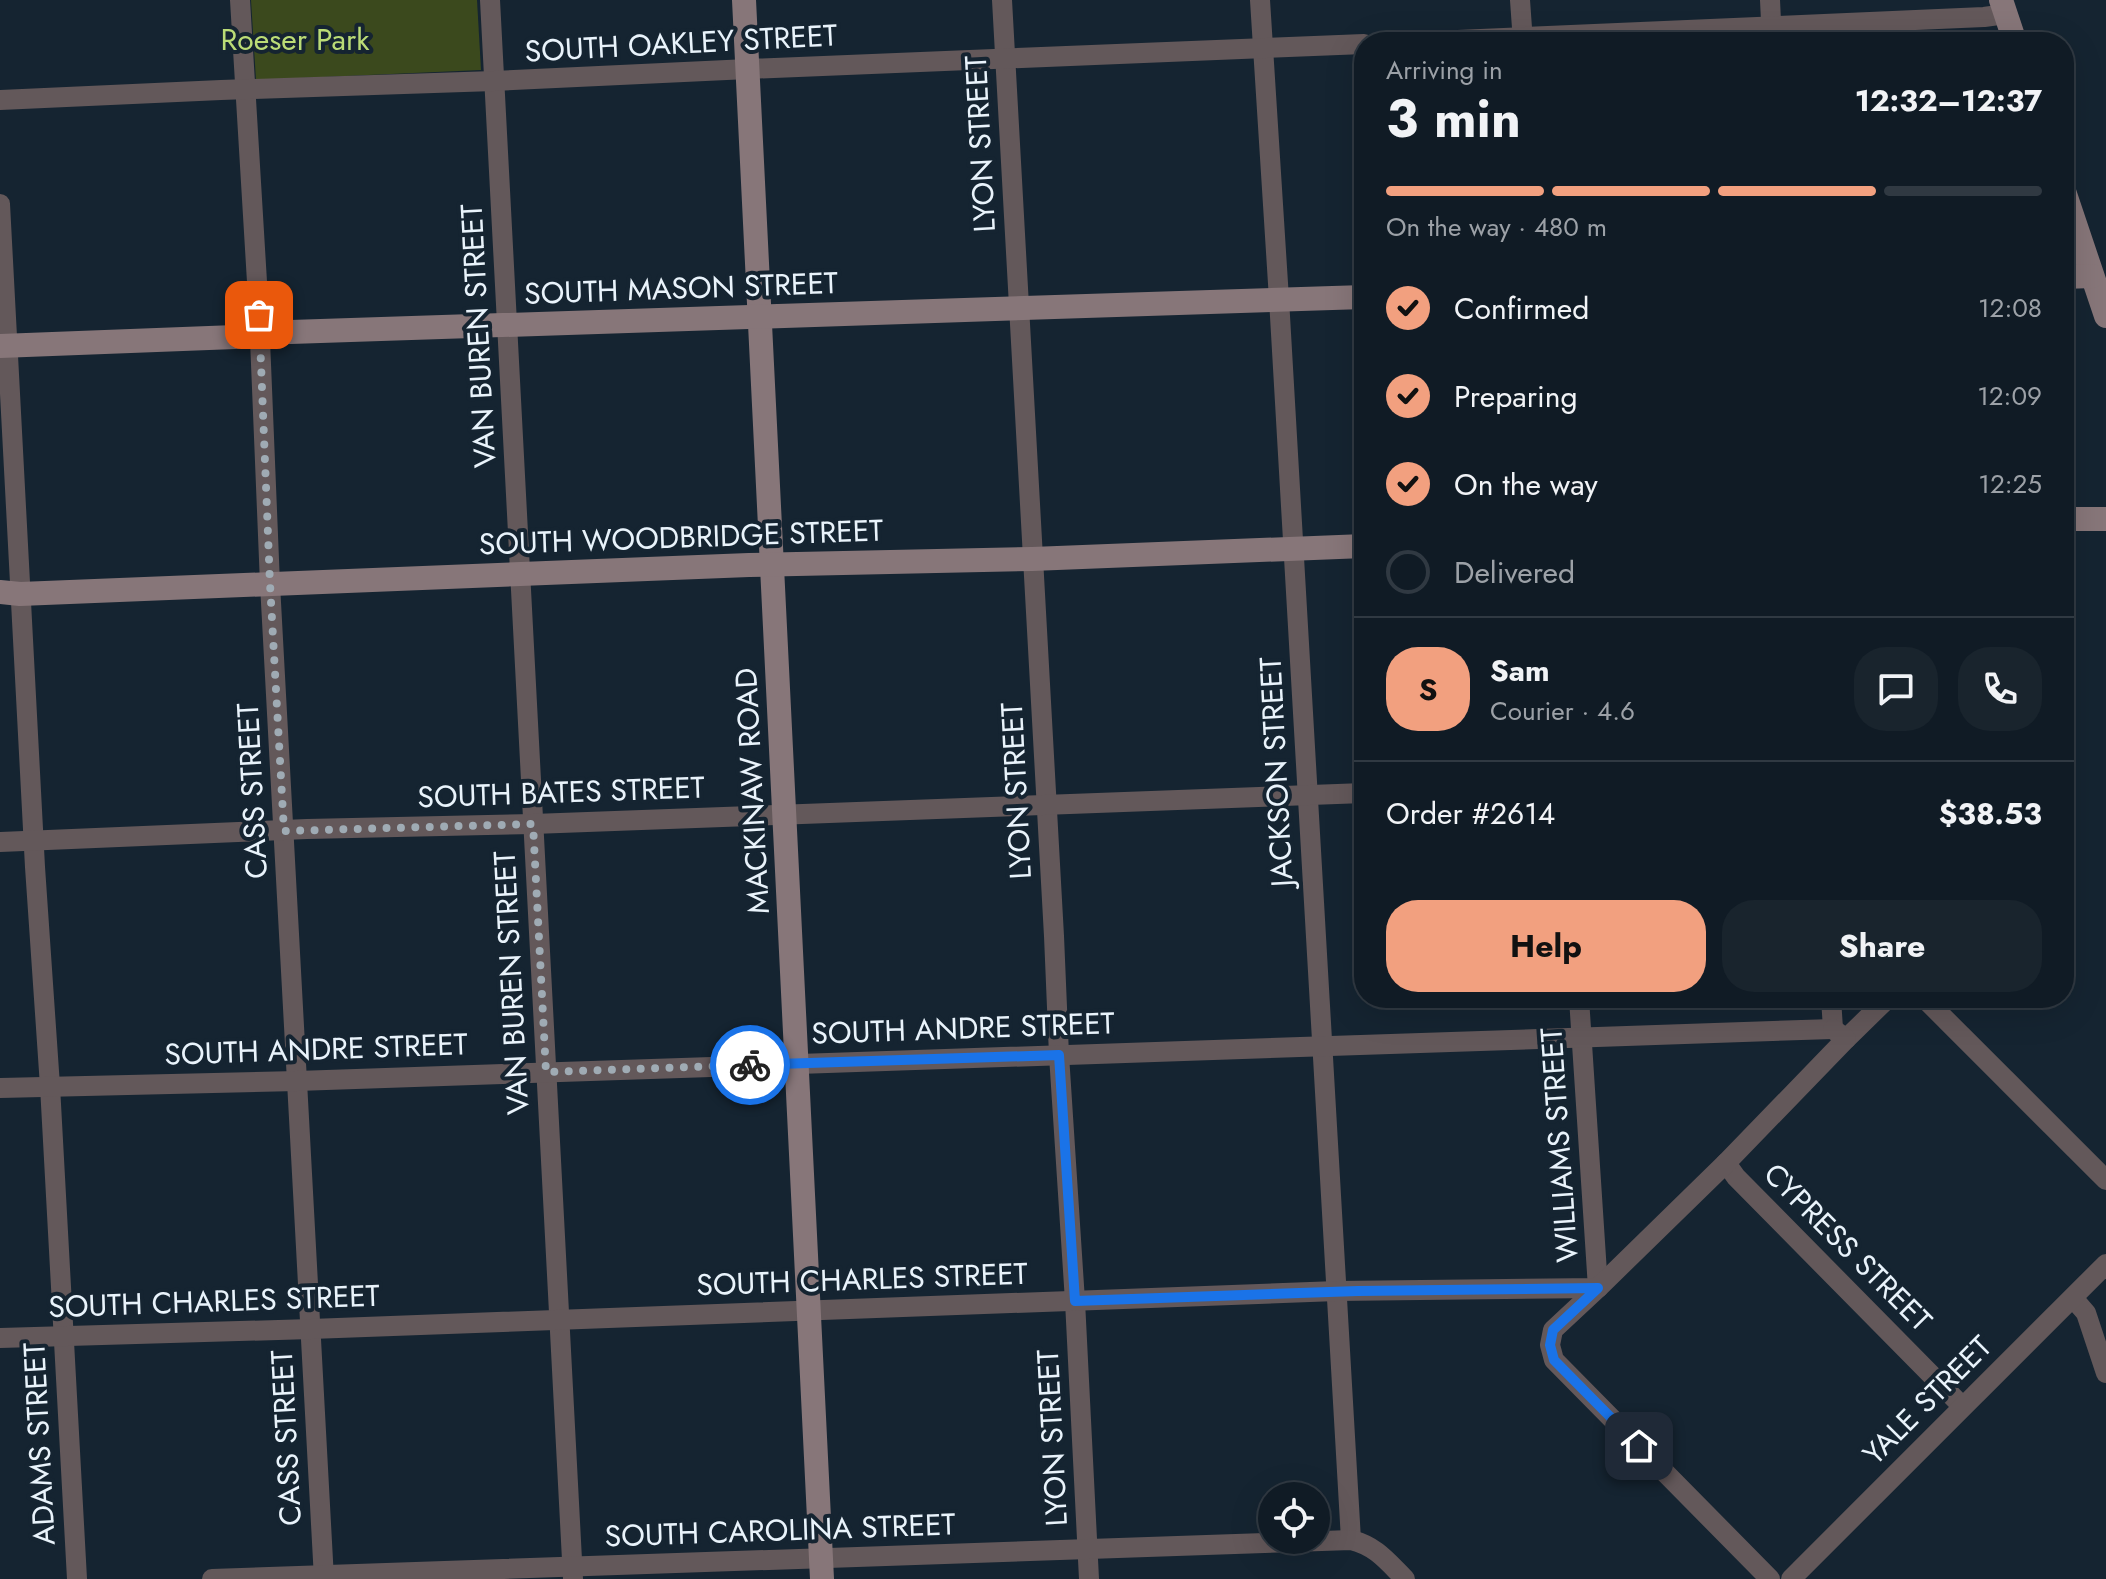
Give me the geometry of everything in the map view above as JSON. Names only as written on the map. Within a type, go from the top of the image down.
[{"type":"main road","name":"MACKINAW ROAD","points":[[744,0],[822,1569]]},
{"type":"main road","points":[[2004,7],[2012,32]]},
{"type":"main road","points":[[2074,221],[2106,316]]},
{"type":"main road","points":[[2074,277],[2092,276]]},
{"type":"main road","name":"SOUTH MASON STREET","points":[[4,345],[235,337],[260,333],[1354,297]]},
{"type":"main road","points":[[2074,519],[2106,519]]},
{"type":"main road","name":"SOUTH WOODBRIDGE STREET","points":[[10,593],[1354,546]]},
{"type":"street","name":"CASS STREET","points":[[240,0],[324,1577]]},
{"type":"street","name":"VAN BUREN STREET","points":[[490,0],[573,1573]]},
{"type":"street","name":"LYON STREET","points":[[1002,0],[1089,1579]]},
{"type":"street","name":"JACKSON STREET","points":[[1260,0],[1351,1540]]},
{"type":"street","points":[[1520,0],[1522,32]]},
{"type":"street","points":[[1770,0],[1772,32]]},
{"type":"street","points":[[1797,32],[1984,17],[2004,7]]},
{"type":"street","name":"SOUTH OAKLEY STREET","points":[[0,100],[1354,44]]},
{"type":"street","name":"ADAMS STREET","points":[[0,204],[10,593],[35,841],[77,1579]]},
{"type":"street","name":"SOUTH BATES STREET","points":[[0,842],[1354,793]]},
{"type":"street","name":"WILLIAMS STREET","points":[[1580,1008],[1598,1288]]},
{"type":"street","points":[[1833,1008],[1839,1034]]},
{"type":"street","points":[[1770,1579],[1554,1360],[1550,1345],[1553,1330],[1726,1163],[1839,1034],[1874,1008]]},
{"type":"street","points":[[1934,1008],[2106,1180]]},
{"type":"street","name":"SOUTH ANDRE STREET","points":[[0,1088],[1581,1038],[1839,1034]]},
{"type":"street","name":"CYPRESS STREET","points":[[1726,1163],[1736,1177],[1962,1406]]},
{"type":"street","name":"YALE STREET","points":[[1791,1579],[2106,1264]]},
{"type":"street","name":"SOUTH CHARLES STREET","points":[[0,1338],[809,1312],[1337,1291],[1598,1288]]},
{"type":"street","points":[[2073,1298],[2086,1313],[2106,1373]]},
{"type":"street","points":[[1351,1540],[1366,1543],[1405,1579]]},
{"type":"street","name":"SOUTH CAROLINA STREET","points":[[212,1579],[822,1569],[1087,1550],[1351,1540]]},
{"type":"green space","name":"Roeser Park","points":[[251,0],[477,0],[481,70],[256,80]]},
{"type":"way so far","points":[[259,315],[284,831],[533,824],[546,1072],[750,1065]]},
{"type":"route","points":[[750,1065],[1059,1055],[1075,1301],[1358,1291],[1598,1288],[1553,1330],[1550,1345],[1554,1360],[1639,1446]]}]
